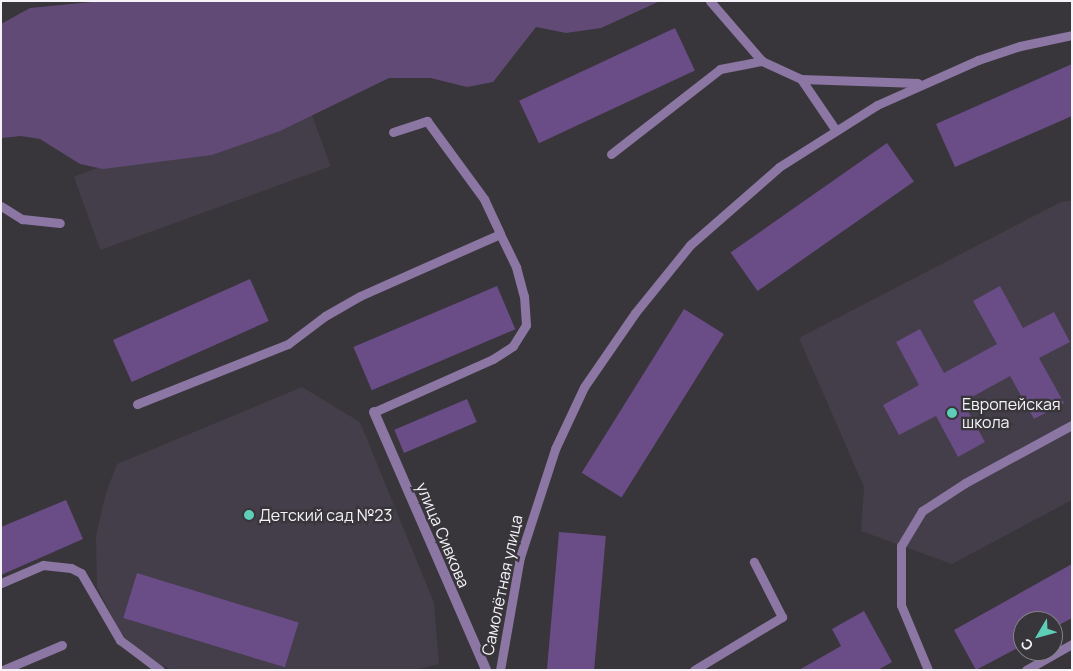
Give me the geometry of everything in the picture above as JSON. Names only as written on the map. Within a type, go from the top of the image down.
[{"type":"street","name":"улица Сивкова","points":[[374,412],[486,670]]},
{"type":"lane","points":[[710,1],[762,61],[801,79],[921,83]]},
{"type":"lane","name":"Самолётная улица","points":[[500,670],[509,608],[532,513],[555,449],[584,387],[635,312],[690,245],[779,167],[835,129],[921,83],[1020,46],[1072,35]]},
{"type":"lane","points":[[611,154],[720,69],[762,61]]},
{"type":"lane","points":[[801,79],[835,129]]},
{"type":"lane","points":[[374,412],[493,359],[513,346],[526,325],[524,296],[516,267],[484,199],[427,121],[393,132]]},
{"type":"lane","points":[[1,206],[22,219],[60,222]]},
{"type":"lane","points":[[137,404],[288,344],[325,316],[360,296],[500,234]]},
{"type":"lane","points":[[928,670],[901,605],[901,546],[922,511],[965,483],[1072,425]]},
{"type":"lane","points":[[694,670],[782,617],[754,562]]},
{"type":"lane","points":[[1,583],[43,566],[71,568],[81,573],[120,640],[160,670]]},
{"type":"lane","points":[[3,670],[62,644]]},
{"type":"lane","points":[[1026,670],[1072,644]]},
{"type":"shaded area","points":[[102,1],[660,1],[601,28],[566,33],[536,27],[493,82],[467,87],[431,78],[389,78],[280,131],[212,155],[103,169],[80,164],[40,139],[21,136],[1,138],[1,24],[30,8]]},
{"type":"shaded area","points":[[304,93],[331,166],[100,250],[74,177]]},
{"type":"shaded area","name":"Европейская школа","points":[[1072,201],[1072,500],[952,564],[861,531],[864,487],[799,338],[1061,202]]},
{"type":"shaded area","name":"Детский сад №23","points":[[302,387],[360,422],[434,603],[439,664],[415,670],[172,670],[159,664],[138,650],[120,632],[97,587],[96,536],[106,493],[117,464]]},
{"type":"building","points":[[675,28],[695,71],[539,143],[519,101]]},
{"type":"building","points":[[1072,64],[1072,116],[955,167],[936,124]]},
{"type":"building","points":[[887,143],[914,182],[758,291],[731,253]]},
{"type":"building","points":[[250,279],[269,321],[132,382],[113,340]]},
{"type":"building","points":[[497,286],[515,329],[372,390],[353,347]]},
{"type":"building","points":[[1000,286],[1023,328],[1054,312],[1070,342],[1039,358],[1064,403],[1034,419],[1010,376],[963,402],[985,442],[958,457],[936,416],[899,435],[883,405],[919,385],[896,342],[920,329],[944,373],[997,344],[973,301]]},
{"type":"building","points":[[684,309],[724,334],[622,498],[582,473]]},
{"type":"building","points":[[467,399],[477,422],[404,453],[394,430]]},
{"type":"building","points":[[66,500],[83,539],[1,575],[1,527]]},
{"type":"building","points":[[559,532],[606,536],[594,670],[547,670]]},
{"type":"building","points":[[1072,564],[1072,618],[1063,623],[1063,611],[1013,611],[1013,650],[976,670],[954,630]]},
{"type":"building","points":[[137,573],[299,622],[285,667],[123,618]]},
{"type":"building","points":[[864,611],[892,662],[878,670],[799,670],[841,646],[832,629]]},
{"type":"place","name":"Европейская школа","points":[[952,413]]},
{"type":"place","name":"Детский сад №23","points":[[249,515]]}]
